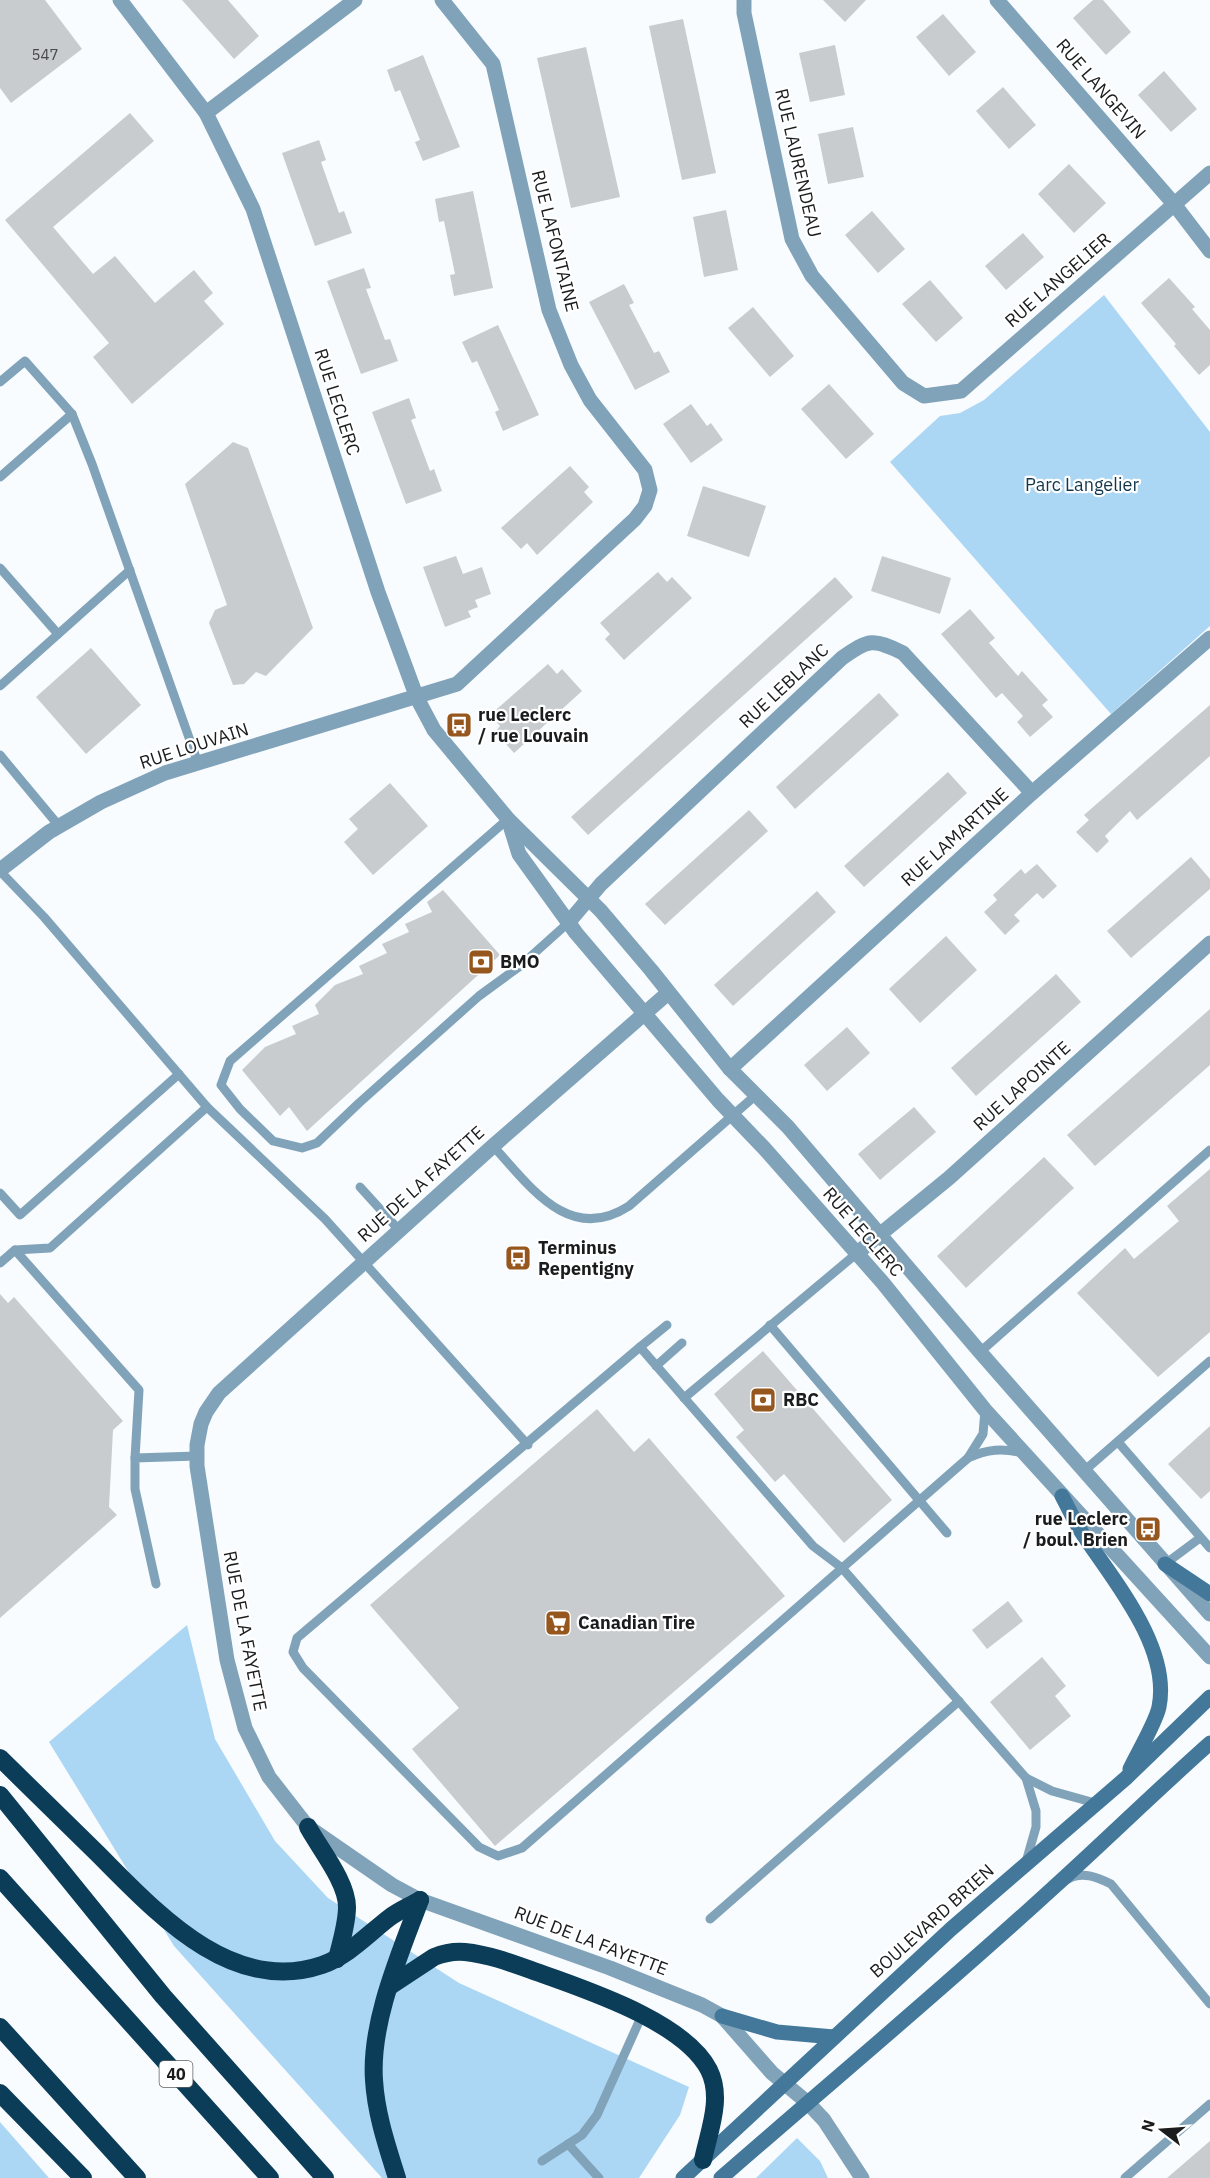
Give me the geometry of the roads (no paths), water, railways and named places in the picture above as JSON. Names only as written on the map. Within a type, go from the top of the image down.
[{"type":"highway","points":[[0,1758],[142,1898],[179,1929],[213,1952],[245,1965],[276,1971],[307,1969],[337,1959],[391,1916],[420,1900]]},
{"type":"highway","points":[[0,1795],[170,2004],[325,2178]]},
{"type":"highway","points":[[308,1827],[346,1897],[347,1916],[337,1959]]},
{"type":"highway","name":"40","points":[[0,1878],[270,2178]]},
{"type":"highway","points":[[397,2178],[380,2124],[374,2078],[376,2037],[390,1986],[420,1900]]},
{"type":"highway","points":[[390,1986],[434,1957],[463,1952],[501,1960],[609,2000],[642,2015],[692,2049],[710,2072],[715,2100],[703,2160]]},
{"type":"highway","points":[[0,2027],[137,2178]]},
{"type":"highway","points":[[0,2093],[83,2178]]},
{"type":"main road","points":[[1062,1496],[1082,1533],[1135,1610],[1159,1674],[1159,1708],[1126,1778]]},
{"type":"main road","points":[[1165,1564],[1210,1594]]},
{"type":"main road","name":"BOULEVARD BRIEN","points":[[683,2178],[951,1929],[1126,1778],[1210,1697]]},
{"type":"main road","points":[[721,2178],[1055,1887],[1146,1800],[1210,1743]]},
{"type":"main road","points":[[722,2016],[777,2032],[834,2037]]},
{"type":"street","name":"RUE LECLERC","points":[[120,0],[206,113],[253,209],[378,592],[417,698],[445,744],[508,819],[588,898],[651,970],[730,1069],[789,1127],[980,1352],[1210,1614]]},
{"type":"street","points":[[206,113],[355,0]]},
{"type":"street","name":"RUE LAFONTAINE","points":[[417,698],[449,688],[467,676],[635,519],[645,506],[650,490],[645,470],[590,400],[571,365],[549,310],[493,64],[442,0]]},
{"type":"street","name":"RUE LAURENDEAU","points":[[744,0],[744,14],[792,239],[820,285],[903,383],[924,396]]},
{"type":"street","name":"RUE LANGEVIN","points":[[998,0],[1174,204],[1210,251]]},
{"type":"street","name":"RUE LANGELIER","points":[[924,396],[960,391],[1210,173]]},
{"type":"street","name":"RUE LAMARTINE","points":[[730,1069],[1032,792],[1210,638]]},
{"type":"street","name":"RUE LEBLANC","points":[[568,923],[601,884],[833,666],[861,645],[881,642],[903,653],[1032,792]]},
{"type":"street","name":"RUE LOUVAIN","points":[[0,870],[59,826],[101,802],[165,773],[417,698]]},
{"type":"street","name":"RUE LECLERC","points":[[508,819],[519,854],[568,923],[644,1014],[732,1116],[764,1148],[883,1283],[985,1410],[1210,1657]]},
{"type":"street","name":"RUE LAPOINTE","points":[[856,1254],[949,1178],[1210,944]]},
{"type":"street","name":"RUE DE LA FAYETTE","points":[[668,993],[364,1261],[219,1393],[206,1412],[201,1424],[197,1456],[199,1483],[226,1650],[238,1707],[252,1744],[269,1777],[308,1827],[392,1885],[420,1900],[609,1968],[702,2005],[722,2016],[765,2065],[808,2103],[831,2130],[862,2178]]},
{"type":"lane","points":[[0,382],[25,361],[72,414],[92,464],[198,763]]},
{"type":"lane","points":[[0,477],[72,414]]},
{"type":"lane","points":[[0,568],[58,634]]},
{"type":"lane","points":[[0,686],[130,570]]},
{"type":"lane","points":[[0,755],[59,826]]},
{"type":"lane","points":[[508,819],[230,1062],[221,1085],[240,1109],[273,1142],[302,1148],[317,1143],[479,996],[520,966],[568,923]]},
{"type":"lane","points":[[0,870],[58,932],[207,1107],[325,1219],[528,1445]]},
{"type":"lane","points":[[0,1193],[20,1215],[180,1074]]},
{"type":"lane","points":[[493,1146],[544,1201],[557,1210],[586,1220],[603,1218],[617,1214],[629,1206],[756,1095]]},
{"type":"lane","points":[[0,1263],[15,1250],[50,1248],[207,1107]]},
{"type":"lane","points":[[980,1352],[1210,1150]]},
{"type":"lane","points":[[360,1187],[399,1230]]},
{"type":"lane","points":[[15,1250],[139,1390],[135,1489],[156,1584]]},
{"type":"lane","points":[[684,1398],[856,1254]]},
{"type":"lane","points":[[770,1324],[947,1533]]},
{"type":"lane","points":[[666,1325],[528,1445],[297,1638],[293,1652],[303,1668],[479,1846],[498,1856],[522,1848],[968,1458],[983,1434],[985,1410]]},
{"type":"lane","points":[[656,1366],[682,1342]]},
{"type":"lane","points":[[640,1347],[813,1546],[842,1568],[1026,1778],[1052,1791],[1095,1803]]},
{"type":"lane","points":[[1084,1471],[1210,1361]]},
{"type":"lane","points":[[1118,1442],[1210,1548]]},
{"type":"lane","points":[[968,1458],[985,1450],[1004,1449],[1025,1453]]},
{"type":"lane","points":[[135,1458],[197,1456]]},
{"type":"lane","points":[[1165,1564],[1200,1538]]},
{"type":"lane","points":[[710,1919],[959,1701]]},
{"type":"lane","points":[[1026,1778],[1036,1811],[1036,1827],[1026,1863]]},
{"type":"lane","points":[[1055,1887],[1074,1876],[1094,1876],[1111,1884],[1210,2004]]},
{"type":"lane","points":[[542,2161],[582,2135],[597,2115],[642,2015]]},
{"type":"lane","points":[[1125,2178],[1208,2106],[1210,2096]]},
{"type":"lane","points":[[568,2144],[599,2178]]},
{"type":"place","name":"rue Leclerc / rue Louvain","points":[[459,725]]},
{"type":"place","name":"BMO","points":[[481,962]]},
{"type":"place","name":"Terminus Repentigny","points":[[518,1258]]},
{"type":"place","name":"RBC","points":[[763,1400]]},
{"type":"place","name":"rue Leclerc / boul. Brien","points":[[1148,1529]]},
{"type":"place","name":"Canadian Tire","points":[[558,1623]]},
{"type":"park label","name":"Parc Langelier","points":[[1082,485]]}]
